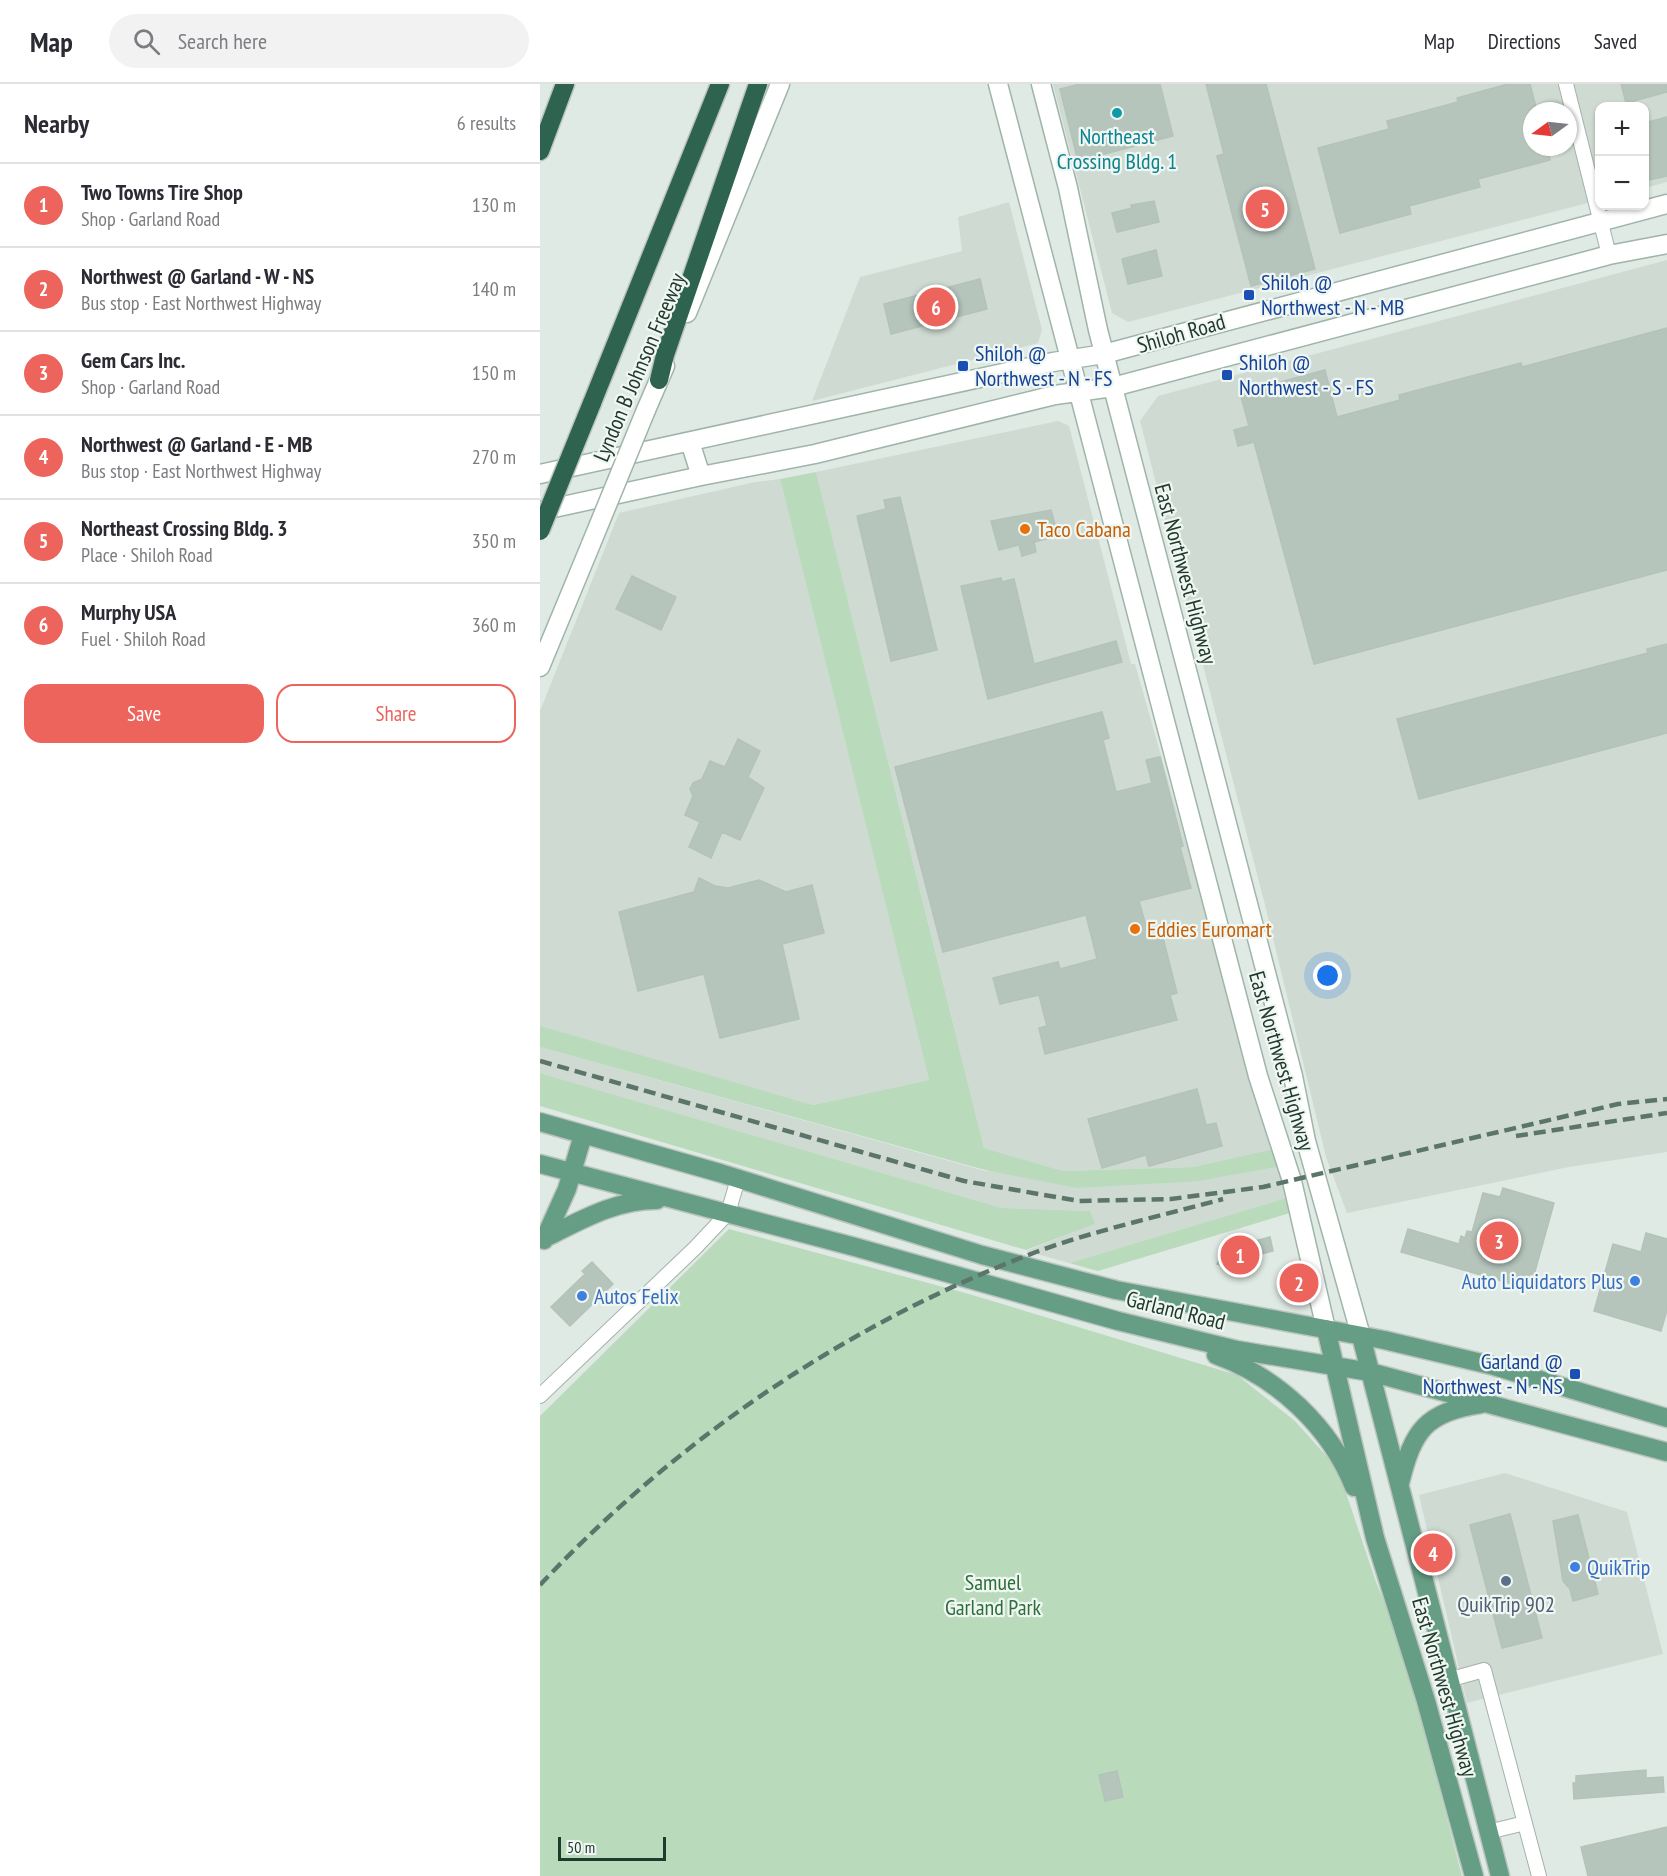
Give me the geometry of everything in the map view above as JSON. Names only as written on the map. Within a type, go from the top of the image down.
[{"type":"highway","points":[[540,151],[565,84]]},
{"type":"highway","name":"Lyndon B Johnson Freeway","points":[[540,531],[720,84]]},
{"type":"highway","points":[[659,380],[665,355],[758,84]]},
{"type":"main road","name":"Lyndon B Johnson Freeway","points":[[540,667],[780,84]]},
{"type":"main road","name":"East Northwest Highway","points":[[998,84],[1258,1076],[1292,1181],[1375,1538],[1426,1701],[1474,1876]]},
{"type":"main road","name":"East Northwest Highway","points":[[1041,84],[1104,354],[1293,1076],[1306,1141],[1361,1336],[1500,1876]]},
{"type":"main road","name":"Shiloh Road","points":[[540,474],[1104,354],[1667,204]]},
{"type":"main road","name":"Shiloh Road","points":[[540,511],[815,454],[1055,395],[1113,387],[1609,255],[1667,244]]},
{"type":"main road","points":[[690,442],[701,476]]},
{"type":"main road","points":[[1162,708],[1193,698]]},
{"type":"main road","points":[[1226,951],[1258,943]]},
{"type":"main road","name":"Garland Road","points":[[540,1122],[720,1173],[982,1255],[1116,1290],[1361,1336],[1497,1367],[1667,1418]]},
{"type":"main road","points":[[543,1241],[572,1173],[583,1135]]},
{"type":"main road","points":[[540,1164],[678,1200]]},
{"type":"main road","points":[[543,1241],[603,1209],[638,1200],[678,1200]]},
{"type":"main road","name":"Garland Road","points":[[678,1200],[1118,1321],[1237,1350],[1334,1364],[1370,1372],[1667,1452]]},
{"type":"main road","points":[[1118,1321],[1242,1365],[1277,1387],[1310,1417],[1330,1445],[1350,1477],[1375,1538]]},
{"type":"main road","points":[[1400,1485],[1408,1448],[1421,1430],[1438,1415],[1458,1407],[1487,1403]]},
{"type":"street","points":[[1566,84],[1609,255]]},
{"type":"street","points":[[540,1396],[695,1248],[728,1213],[738,1179]]},
{"type":"street","points":[[1448,1680],[1484,1670],[1539,1876]]},
{"type":"street","points":[[1488,1832],[1525,1823]]},
{"type":"shaded area","points":[[1053,84],[1667,84],[1667,182],[1649,187],[1649,102],[1595,102],[1595,201],[1128,322],[1112,313]]},
{"type":"shaded area","points":[[1009,202],[1042,330],[1038,343],[812,401],[860,277],[962,251],[958,217]]},
{"type":"shaded area","points":[[1667,260],[1667,1152],[1569,1167],[1347,1213],[1326,1157],[1264,901],[1140,421],[1158,396]]},
{"type":"shaded area","points":[[1058,421],[1069,426],[1131,664],[1135,664],[1273,1149],[1193,1167],[1063,1171],[984,1148],[816,472]]},
{"type":"shaded area","points":[[780,479],[929,1080],[813,1105],[540,1027],[540,711],[619,513],[755,482]]},
{"type":"shaded area","points":[[540,1047],[985,1171],[1199,1181],[1278,1167],[1286,1198],[1069,1263],[1026,1251],[1094,1224],[1090,1211],[1002,1208],[540,1073]]},
{"type":"shaded area","points":[[1505,1473],[1627,1512],[1663,1654],[1467,1703],[1419,1495]]},
{"type":"green space","points":[[816,472],[984,1148],[1063,1171],[1193,1167],[1273,1149],[1278,1167],[1199,1181],[1077,1188],[985,1170],[540,1047],[540,1026],[813,1105],[929,1080],[780,479]]},
{"type":"green space","points":[[540,1073],[1002,1208],[1090,1211],[1095,1224],[1026,1250],[540,1106]]},
{"type":"green space","points":[[1286,1198],[1290,1213],[1098,1271],[1069,1263]]},
{"type":"green space","name":"Samuel Garland Park","points":[[729,1229],[969,1294],[1237,1375],[1295,1421],[1338,1469],[1376,1582],[1403,1647],[1462,1876],[540,1876],[540,1416]]},
{"type":"building","name":"Northeast Crossing Bldg. 1","points":[[1080,84],[1160,84],[1173,136],[1078,161],[1060,89]]},
{"type":"building","points":[[1206,84],[1266,84],[1315,269],[1251,286],[1217,156],[1224,154]]},
{"type":"building","points":[[1508,84],[1530,84],[1535,102],[1523,102],[1523,156],[1549,156],[1550,160],[1478,179],[1480,187],[1409,206],[1411,214],[1340,233],[1318,148],[1389,129],[1387,121],[1458,102],[1457,98]]},
{"type":"building","points":[[1621,84],[1667,84],[1667,92],[1626,102]]},
{"type":"building","points":[[1667,117],[1667,176],[1649,180],[1649,156],[1649,122]]},
{"type":"building","points":[[1154,201],[1159,222],[1117,232],[1112,213],[1132,208],[1131,205]]},
{"type":"building","points":[[1156,250],[1162,276],[1128,284],[1122,259]]},
{"type":"building","points":[[980,279],[987,309],[891,334],[884,304]]},
{"type":"building","points":[[1667,328],[1667,570],[1314,664],[1254,442],[1238,446],[1234,430],[1249,426],[1240,393],[1325,370],[1337,417],[1400,400],[1399,395],[1521,363],[1522,367]]},
{"type":"building","points":[[900,497],[937,650],[891,661],[857,516],[886,509],[884,500]]},
{"type":"building","name":"Taco Cabana","points":[[1051,510],[1058,536],[1034,542],[1036,552],[1022,556],[1019,545],[999,550],[991,521]]},
{"type":"building","points":[[632,576],[676,597],[661,630],[616,609]]},
{"type":"building","points":[[1001,578],[1002,582],[1014,579],[1034,664],[1116,641],[1122,662],[988,699],[961,586]]},
{"type":"building","points":[[1667,644],[1667,733],[1419,799],[1397,719],[1648,653],[1647,649]]},
{"type":"building","points":[[1102,712],[1109,738],[1103,740],[1116,792],[1152,783],[1146,760],[1160,757],[1183,846],[1180,847],[1191,888],[1139,901],[1146,926],[1151,924],[1154,936],[1162,934],[1177,993],[1170,995],[1177,1020],[1045,1054],[1039,1028],[1047,1026],[1039,995],[1000,1004],[993,978],[1058,962],[1060,969],[1097,959],[1086,915],[943,952],[895,767]]},
{"type":"building","points":[[738,739],[760,751],[748,777],[764,788],[740,840],[722,832],[711,858],[689,847],[700,822],[685,815],[693,796],[690,789],[693,783],[702,779],[710,761],[725,767]]},
{"type":"building","points":[[699,878],[715,886],[728,888],[759,880],[786,892],[812,885],[824,933],[782,944],[799,1019],[720,1038],[704,974],[638,991],[619,912],[694,892]]},
{"type":"building","points":[[1197,1089],[1206,1125],[1216,1123],[1222,1146],[1149,1166],[1146,1155],[1102,1168],[1088,1119]]},
{"type":"building","points":[[1503,1188],[1554,1203],[1534,1275],[1530,1274],[1526,1288],[1401,1252],[1408,1229],[1459,1244],[1461,1236],[1465,1238],[1467,1231],[1472,1232],[1483,1193],[1500,1197]]},
{"type":"building","name":"Auto Liquidators Plus","points":[[1646,1233],[1667,1239],[1667,1310],[1661,1331],[1594,1311],[1613,1244],[1641,1252]]},
{"type":"building","points":[[1270,1237],[1273,1251],[1243,1259],[1240,1270],[1217,1264],[1226,1249]]},
{"type":"building","name":"Autos Felix","points":[[592,1262],[613,1284],[570,1326],[551,1307],[585,1274],[582,1271]]},
{"type":"building","name":"QuikTrip 902","points":[[1510,1514],[1542,1638],[1502,1648],[1470,1525]]},
{"type":"building","name":"QuikTrip","points":[[1578,1515],[1598,1594],[1573,1601],[1570,1589],[1563,1581],[1553,1521]]},
{"type":"building","points":[[1646,1770],[1646,1778],[1663,1777],[1664,1792],[1574,1799],[1573,1783],[1576,1783],[1576,1776]]},
{"type":"building","points":[[1117,1771],[1123,1797],[1105,1801],[1099,1775]]},
{"type":"building","points":[[1667,1827],[1667,1876],[1588,1876],[1581,1847]]},
{"type":"railway","points":[[540,1061],[964,1181],[1079,1201],[1171,1199],[1263,1187],[1618,1104],[1667,1099]]},
{"type":"railway","points":[[1516,1136],[1667,1113]]},
{"type":"railway","points":[[540,1585],[649,1481],[708,1434],[769,1390],[898,1313],[1036,1252],[1105,1230],[1223,1199]]},
{"type":"place","name":"Northeast Crossing Bldg. 1","points":[[1117,113]]},
{"type":"place","name":"Northeast Crossing Bldg. 3","points":[[1265,209]]},
{"type":"place","name":"Shiloh @ Northwest - N - MB","points":[[1249,295]]},
{"type":"place","name":"Murphy USA","points":[[936,307]]},
{"type":"place","name":"Shiloh @ Northwest - N - FS","points":[[963,366]]},
{"type":"place","name":"Shiloh @ Northwest - S - FS","points":[[1227,375]]},
{"type":"place","name":"Taco Cabana","points":[[1025,529]]},
{"type":"place","name":"Eddies Euromart","points":[[1135,929]]},
{"type":"place","name":"Gem Cars Inc.","points":[[1499,1241]]},
{"type":"place","name":"Two Towns Tire Shop","points":[[1240,1255]]},
{"type":"place","name":"Auto Liquidators Plus","points":[[1635,1281]]},
{"type":"place","name":"Northwest @ Garland - W - NS","points":[[1299,1283]]},
{"type":"place","name":"Autos Felix","points":[[582,1296]]},
{"type":"place","name":"Garland @ Northwest - N - NS","points":[[1575,1374]]},
{"type":"place","name":"Northwest @ Garland - E - MB","points":[[1433,1553]]},
{"type":"place","name":"QuikTrip","points":[[1575,1567]]},
{"type":"place","name":"QuikTrip 902","points":[[1506,1581]]}]
